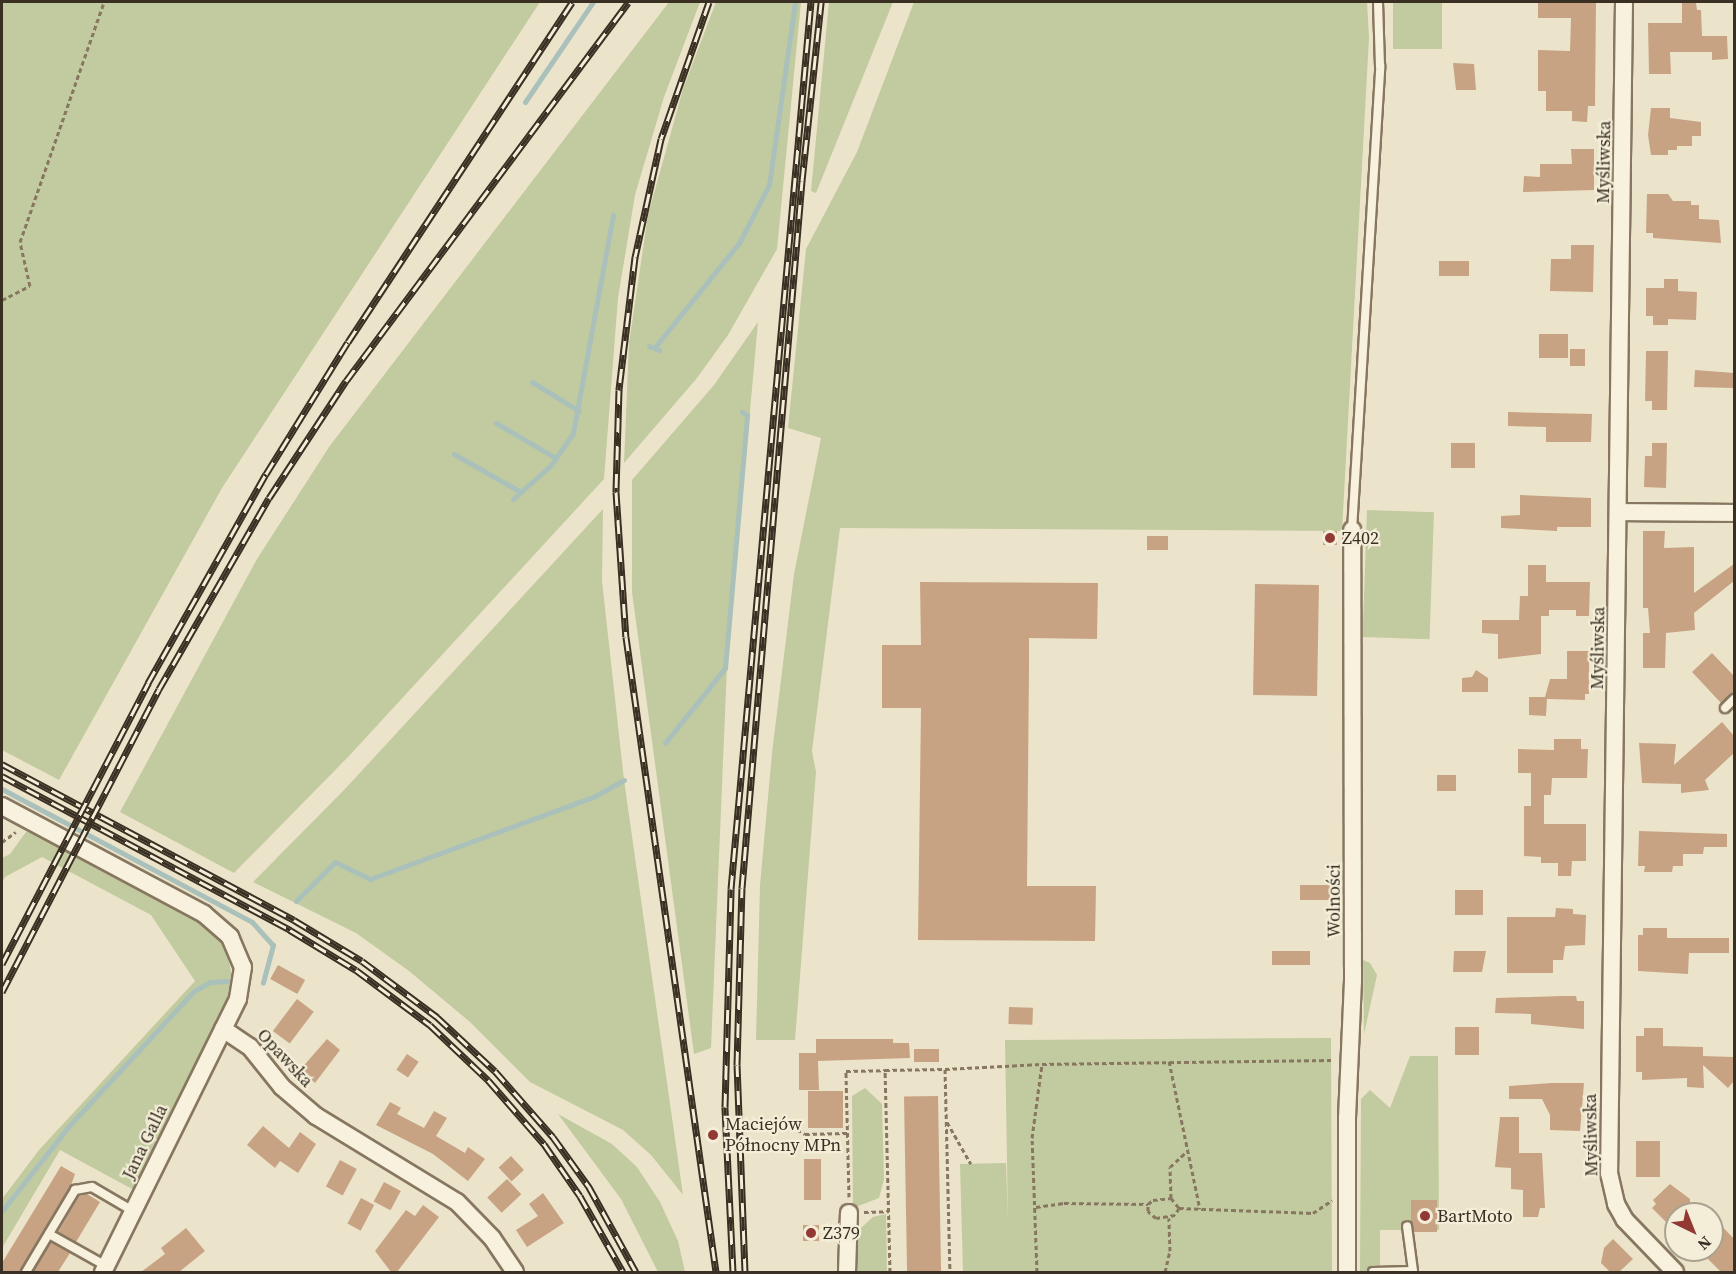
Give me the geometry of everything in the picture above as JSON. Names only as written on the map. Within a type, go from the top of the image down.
[{"type":"street","name":"Myśliwska","points":[[1624,2],[1609,1173],[1616,1204],[1625,1220],[1675,1272]]},
{"type":"street","points":[[1619,512],[1734,513]]},
{"type":"street","name":"Wolności","points":[[1347,1272],[1347,1118],[1353,981],[1352,530]]},
{"type":"street","points":[[2,806],[204,914],[230,937],[238,950],[242,980],[223,1029]]},
{"type":"street","name":"Jana Galla","points":[[104,1269],[223,1029]]},
{"type":"street","name":"Opawska","points":[[223,1029],[250,1047],[282,1087],[316,1116],[457,1202],[492,1238],[515,1272]]},
{"type":"street","points":[[847,1272],[849,1213]]},
{"type":"lane","points":[[1352,530],[1380,66],[1378,2]]},
{"type":"lane","points":[[1725,708],[1734,699]]},
{"type":"lane","points":[[26,1272],[75,1190],[82,1187],[101,1191],[133,1211]]},
{"type":"lane","points":[[1373,1272],[1413,1271],[1407,1226]]},
{"type":"lane","points":[[49,1234],[104,1269]]},
{"type":"path","points":[[2,300],[30,286],[20,242],[104,2]]},
{"type":"path","points":[[889,1211],[849,1213],[846,1071],[945,1070],[1042,1064],[1169,1061],[1338,1060]]},
{"type":"path","points":[[1169,1061],[1200,1210]]},
{"type":"path","points":[[1037,1272],[1032,1138],[1042,1064]]},
{"type":"path","points":[[885,1070],[890,1272]]},
{"type":"path","points":[[945,1070],[950,1272]]},
{"type":"path","points":[[946,1121],[971,1164]]},
{"type":"path","points":[[754,1122],[784,1122],[805,1134],[848,1133]]},
{"type":"path","points":[[1187,1151],[1170,1167],[1171,1198],[1179,1208],[1314,1213],[1335,1197]]},
{"type":"path","points":[[1036,1207],[1064,1203],[1148,1204],[1171,1198]]},
{"type":"path","points":[[1148,1204],[1148,1212],[1156,1218],[1168,1218],[1179,1208]]},
{"type":"path","points":[[1165,1272],[1170,1251],[1168,1218]]},
{"type":"green space","points":[[2,2],[540,2],[222,488],[59,780],[2,750]]},
{"type":"green space","points":[[669,2],[700,2],[664,97],[635,195],[618,298],[604,479],[349,756],[234,873],[120,812],[257,559],[329,447]]},
{"type":"green space","points":[[716,2],[801,2],[777,249],[728,335],[697,378],[624,463],[629,343],[648,215],[683,89]]},
{"type":"green space","points":[[829,2],[893,2],[816,193],[811,191]]},
{"type":"green space","points":[[914,2],[1367,2],[1369,38],[1342,531],[840,528],[812,751],[816,772],[795,1040],[756,1040],[760,885],[772,753],[794,574],[821,438],[788,428],[806,249],[857,152]]},
{"type":"green space","points":[[1393,2],[1442,2],[1442,49],[1393,49]]},
{"type":"green space","points":[[758,322],[727,666],[711,1048],[694,1054],[632,592],[632,480],[714,385]]},
{"type":"green space","points":[[603,509],[602,581],[624,780],[683,1195],[651,1155],[623,1130],[530,1082],[470,1022],[409,971],[356,933],[253,882],[345,789]]},
{"type":"green space","points":[[1367,510],[1434,512],[1430,639],[1363,637]]},
{"type":"green space","points":[[26,832],[38,833],[195,915],[214,932],[226,949],[233,980],[228,1000],[134,1190],[60,1150],[2,1248],[2,1199],[39,1150],[195,981],[151,915],[42,857],[5,877],[2,883],[2,858],[10,854]]},
{"type":"green space","points":[[1363,960],[1370,963],[1377,975],[1364,1034]]},
{"type":"green space","points":[[1331,1038],[1332,1272],[963,1272],[960,1164],[1006,1163],[1008,1223],[1005,1040]]},
{"type":"green space","points":[[1410,1056],[1438,1056],[1439,1230],[1380,1230],[1380,1272],[1360,1272],[1361,1099],[1370,1090],[1390,1108]]},
{"type":"green space","points":[[865,1088],[882,1104],[884,1179],[879,1198],[853,1208],[852,1096]]},
{"type":"green space","points":[[558,1114],[612,1144],[637,1167],[660,1202],[678,1241],[685,1272],[658,1272],[621,1199]]},
{"type":"green space","points":[[886,1214],[887,1272],[855,1272],[855,1244],[861,1228],[873,1217]]},
{"type":"building","points":[[1538,2],[1596,2],[1595,106],[1588,106],[1587,122],[1572,121],[1572,111],[1546,111],[1546,91],[1538,91],[1538,50],[1570,51],[1571,18],[1538,18]]},
{"type":"building","points":[[1682,3],[1696,3],[1697,10],[1701,10],[1702,36],[1727,36],[1728,59],[1712,60],[1712,52],[1670,52],[1671,74],[1649,74],[1648,23],[1682,23]]},
{"type":"building","points":[[1453,63],[1474,64],[1476,90],[1456,90]]},
{"type":"building","points":[[1651,108],[1670,108],[1670,118],[1701,122],[1701,136],[1692,136],[1692,146],[1677,146],[1677,150],[1668,150],[1668,155],[1651,155],[1648,135]]},
{"type":"building","points":[[1571,149],[1594,149],[1594,190],[1523,192],[1524,176],[1540,177],[1540,164],[1572,164]]},
{"type":"building","points":[[1647,194],[1668,194],[1673,201],[1691,201],[1691,205],[1699,205],[1699,219],[1719,220],[1721,243],[1653,238],[1653,233],[1646,233]]},
{"type":"building","points":[[1571,245],[1594,245],[1593,292],[1550,291],[1551,259],[1571,259]]},
{"type":"building","points":[[1439,261],[1469,261],[1469,276],[1439,276]]},
{"type":"building","points":[[1664,279],[1678,279],[1678,291],[1697,292],[1696,320],[1668,319],[1668,325],[1653,325],[1653,316],[1646,316],[1646,288],[1664,288]]},
{"type":"building","points":[[1539,334],[1568,334],[1568,358],[1539,358]]},
{"type":"building","points":[[1570,349],[1585,349],[1585,366],[1570,366]]},
{"type":"building","points":[[1646,351],[1668,351],[1667,410],[1652,410],[1652,401],[1645,401]]},
{"type":"building","points":[[1695,370],[1734,373],[1734,388],[1694,387]]},
{"type":"building","points":[[1508,412],[1592,414],[1591,442],[1546,442],[1546,427],[1508,426]]},
{"type":"building","points":[[1451,443],[1475,443],[1475,468],[1451,468]]},
{"type":"building","points":[[1652,443],[1667,443],[1666,488],[1644,487],[1645,456],[1652,456]]},
{"type":"building","points":[[1520,495],[1591,498],[1591,527],[1557,527],[1557,531],[1501,528],[1501,516],[1520,515]]},
{"type":"building","name":"Z402","points":[[1323,531],[1337,531],[1337,545],[1323,545]]},
{"type":"building","points":[[1643,531],[1665,531],[1664,548],[1694,547],[1694,593],[1734,564],[1734,581],[1694,613],[1695,630],[1666,633],[1665,668],[1643,668],[1643,633],[1650,633],[1648,608],[1643,608]]},
{"type":"building","points":[[1147,536],[1168,536],[1168,550],[1147,550]]},
{"type":"building","points":[[1528,565],[1546,565],[1546,582],[1590,582],[1589,616],[1576,616],[1576,610],[1549,610],[1549,616],[1541,616],[1541,654],[1498,659],[1498,634],[1482,633],[1482,620],[1519,620],[1520,596],[1528,596]]},
{"type":"building","points":[[920,582],[1098,583],[1097,639],[1029,638],[1027,886],[1096,886],[1095,941],[918,940],[921,708],[882,708],[882,645],[921,645]]},
{"type":"building","points":[[1255,584],[1319,585],[1317,696],[1253,695]]},
{"type":"building","points":[[1567,651],[1589,651],[1589,694],[1585,694],[1585,700],[1547,699],[1546,716],[1529,715],[1529,697],[1545,697],[1550,679],[1567,679]]},
{"type":"building","points":[[1712,653],[1734,676],[1734,691],[1721,703],[1692,672]]},
{"type":"building","points":[[1476,670],[1488,678],[1488,692],[1462,692],[1462,678],[1472,677]]},
{"type":"building","points":[[1722,722],[1734,736],[1734,753],[1705,780],[1709,790],[1681,793],[1681,784],[1642,783],[1639,743],[1676,744],[1674,765]]},
{"type":"building","points":[[1554,739],[1581,739],[1581,749],[1588,749],[1587,778],[1552,778],[1551,795],[1544,795],[1544,824],[1586,824],[1586,861],[1572,861],[1571,876],[1558,876],[1558,863],[1541,863],[1541,857],[1524,856],[1524,806],[1531,806],[1531,773],[1518,773],[1518,749],[1554,750]]},
{"type":"building","points":[[1437,775],[1456,775],[1456,791],[1437,791]]},
{"type":"building","points":[[1639,831],[1727,834],[1727,847],[1704,847],[1703,854],[1683,854],[1683,866],[1673,866],[1672,872],[1644,872],[1645,866],[1638,866]]},
{"type":"building","points":[[1300,885],[1330,885],[1330,900],[1300,900]]},
{"type":"building","points":[[1455,890],[1483,890],[1483,915],[1455,915]]},
{"type":"building","points":[[1556,908],[1573,909],[1573,914],[1586,915],[1585,945],[1565,946],[1563,960],[1553,960],[1553,973],[1507,973],[1507,917],[1555,917]]},
{"type":"building","points":[[1643,928],[1667,928],[1667,938],[1729,938],[1729,953],[1689,953],[1688,974],[1638,971],[1638,935],[1643,935]]},
{"type":"building","points":[[1272,951],[1310,951],[1310,965],[1272,965]]},
{"type":"building","points":[[1454,951],[1486,951],[1482,972],[1453,972]]},
{"type":"building","points":[[278,965],[305,980],[297,994],[270,979]]},
{"type":"building","points":[[1576,996],[1577,1001],[1584,1001],[1584,1029],[1531,1024],[1531,1014],[1495,1013],[1496,998]]},
{"type":"building","points":[[297,999],[314,1012],[290,1044],[273,1031]]},
{"type":"building","points":[[1009,1007],[1033,1008],[1032,1025],[1008,1024]]},
{"type":"building","points":[[1455,1027],[1479,1027],[1479,1055],[1455,1055]]},
{"type":"building","points":[[1644,1028],[1663,1028],[1663,1046],[1703,1047],[1703,1056],[1734,1057],[1734,1081],[1728,1088],[1703,1065],[1704,1088],[1687,1087],[1687,1078],[1642,1080],[1642,1072],[1636,1072],[1636,1036],[1644,1036]]},
{"type":"building","points":[[327,1039],[340,1050],[315,1083],[300,1070]]},
{"type":"building","points":[[816,1039],[893,1039],[893,1043],[909,1043],[910,1058],[818,1061],[819,1090],[799,1090],[799,1053],[816,1053]]},
{"type":"building","points":[[914,1049],[939,1049],[939,1062],[914,1062]]},
{"type":"building","points":[[407,1054],[419,1062],[408,1078],[396,1070]]},
{"type":"building","points":[[1584,1083],[1580,1131],[1550,1130],[1550,1115],[1542,1099],[1509,1099],[1509,1086]]},
{"type":"building","points":[[808,1091],[843,1091],[843,1128],[808,1128]]},
{"type":"building","points":[[938,1096],[941,1272],[907,1272],[904,1097]]},
{"type":"building","points":[[390,1102],[401,1108],[397,1114],[424,1128],[434,1111],[447,1118],[436,1136],[465,1153],[468,1147],[485,1159],[468,1181],[433,1154],[376,1125]]},
{"type":"building","points":[[1500,1117],[1519,1117],[1519,1153],[1542,1153],[1545,1208],[1540,1208],[1538,1217],[1523,1217],[1523,1190],[1511,1189],[1511,1168],[1495,1167]]},
{"type":"building","points":[[263,1126],[289,1148],[300,1132],[316,1144],[298,1173],[280,1161],[275,1168],[247,1145]]},
{"type":"building","points":[[1636,1141],[1660,1141],[1660,1177],[1636,1177]]},
{"type":"building","points":[[511,1156],[524,1170],[512,1181],[499,1168]]},
{"type":"building","points":[[804,1159],[821,1159],[821,1200],[804,1200]]},
{"type":"building","points":[[340,1160],[357,1169],[343,1195],[326,1186]]},
{"type":"building","points":[[61,1166],[75,1174],[71,1185],[20,1272],[2,1272],[2,1263]]},
{"type":"building","points":[[507,1179],[521,1194],[502,1213],[487,1197]]},
{"type":"building","points":[[384,1182],[401,1191],[390,1210],[374,1201]]},
{"type":"building","points":[[1670,1184],[1690,1199],[1690,1202],[1664,1202],[1664,1220],[1652,1208],[1656,1204],[1653,1200]]},
{"type":"building","points":[[543,1193],[564,1223],[527,1247],[516,1230],[538,1216],[529,1204]]},
{"type":"building","points":[[87,1194],[100,1202],[76,1242],[58,1232],[79,1196]]},
{"type":"building","points":[[361,1198],[374,1205],[361,1231],[347,1224]]},
{"type":"building","name":"BartMoto","points":[[1411,1200],[1437,1200],[1437,1232],[1411,1232]]},
{"type":"building","points":[[423,1205],[439,1217],[397,1272],[391,1272],[375,1251],[406,1210],[415,1216]]},
{"type":"building","name":"Z379","points":[[803,1225],[819,1225],[819,1241],[803,1241]]},
{"type":"building","points":[[186,1228],[205,1251],[179,1272],[141,1272],[165,1254],[161,1248]]},
{"type":"building","points":[[1724,1228],[1734,1239],[1734,1272],[1721,1272],[1711,1262],[1724,1262]]},
{"type":"building","points":[[1613,1239],[1633,1259],[1619,1272],[1610,1272],[1601,1263],[1604,1248]]},
{"type":"building","points":[[51,1242],[70,1253],[58,1272],[33,1272]]},
{"type":"waterway","points":[[525,102],[593,2]]},
{"type":"waterway","points":[[655,347],[739,243],[769,185],[795,2]]},
{"type":"waterway","points":[[513,499],[551,465],[573,433],[613,215]]},
{"type":"waterway","points":[[649,346],[659,350]]},
{"type":"waterway","points":[[532,382],[579,411]]},
{"type":"waterway","points":[[665,743],[725,668],[747,415],[742,412]]},
{"type":"waterway","points":[[496,423],[556,458]]},
{"type":"waterway","points":[[454,454],[521,492]]},
{"type":"waterway","points":[[296,901],[335,862],[370,879],[595,796],[624,780]]},
{"type":"waterway","points":[[2,789],[252,922],[273,945],[263,983]]},
{"type":"waterway","points":[[2,1211],[68,1127],[194,991],[210,982],[227,981]]},
{"type":"railway","points":[[2,964],[148,683],[266,474],[348,342],[572,2]]},
{"type":"railway","points":[[2,992],[159,689],[269,498],[346,381],[628,2]]},
{"type":"railway","points":[[709,2],[661,139],[635,257],[619,390],[616,492],[626,637],[716,1272]]},
{"type":"railway","points":[[733,1272],[725,1107],[731,889],[811,2]]},
{"type":"railway","points":[[745,1272],[737,1065],[742,888],[802,181],[821,2]]},
{"type":"railway","points":[[2,764],[294,920],[362,961],[437,1017],[495,1071],[553,1137],[589,1187],[636,1272]]},
{"type":"railway","points":[[2,776],[290,930],[356,970],[430,1025],[488,1080],[544,1144],[580,1196],[623,1272]]},
{"type":"place","name":"Z402","points":[[1330,538]]},
{"type":"place","name":"Maciejów Północny MPn","points":[[713,1135]]},
{"type":"place","name":"BartMoto","points":[[1425,1216]]},
{"type":"place","name":"Z379","points":[[811,1233]]}]
